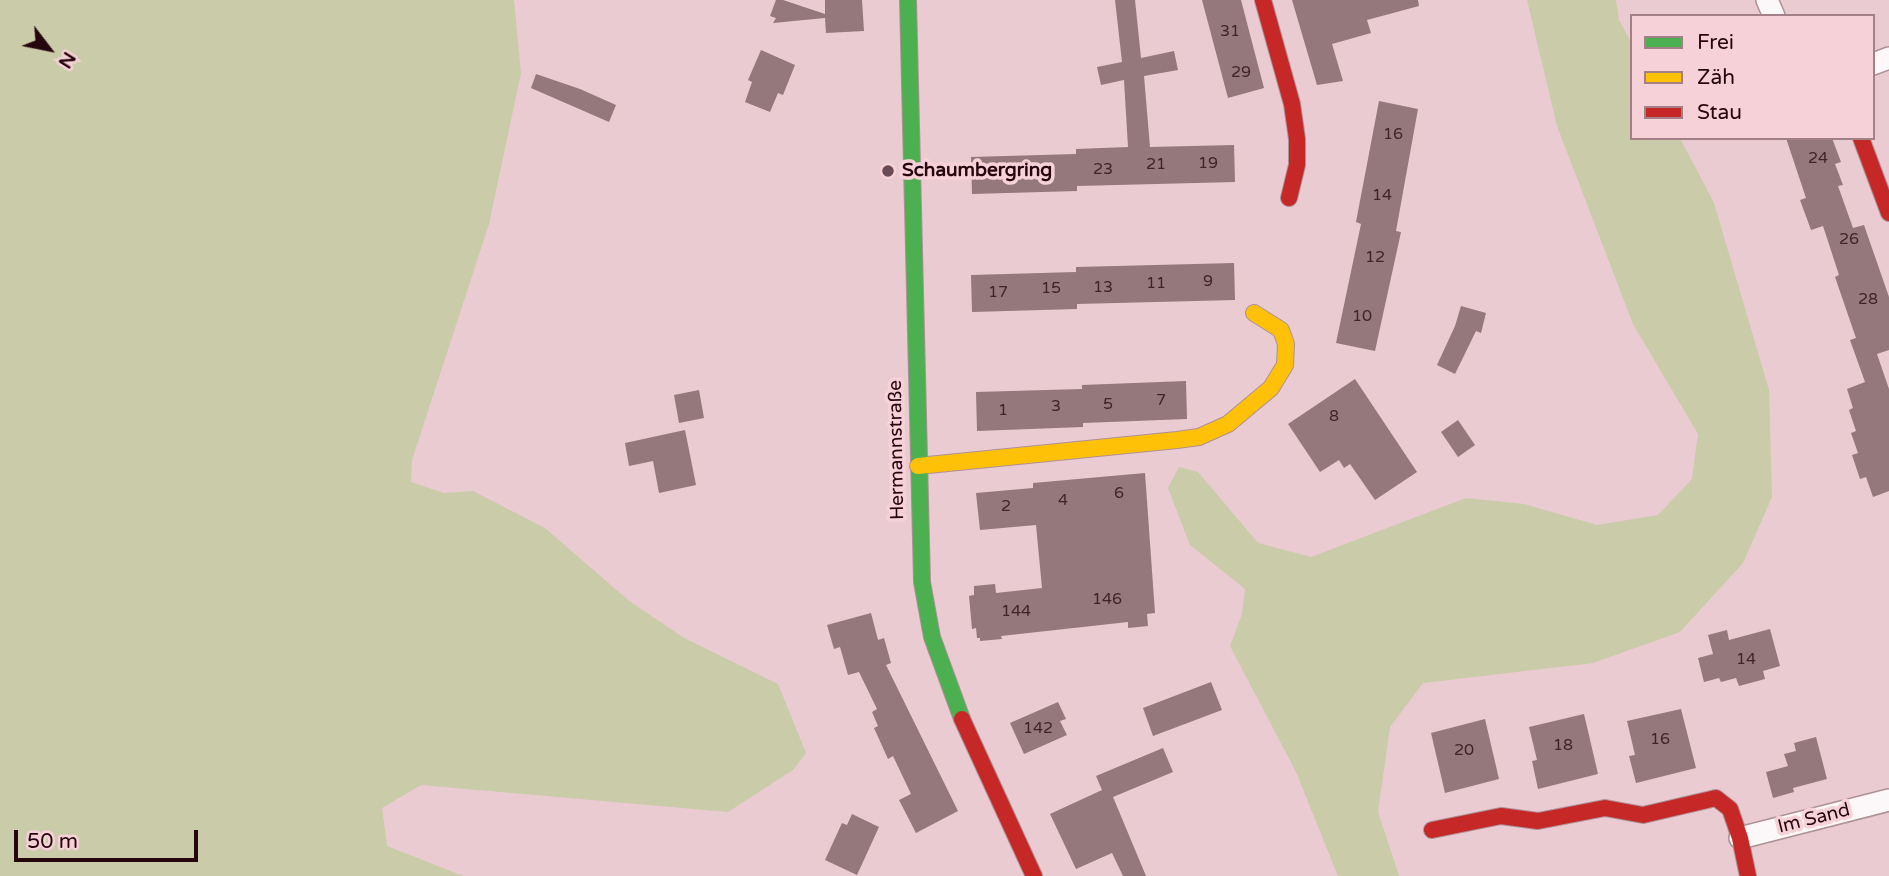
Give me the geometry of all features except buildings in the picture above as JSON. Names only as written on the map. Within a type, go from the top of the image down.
[{"type":"street","name":"Hermannstraße","points":[[908,0],[922,582],[933,638],[954,702],[1034,876]]},
{"type":"street","points":[[1263,0],[1292,104],[1297,139],[1297,165],[1289,198]]},
{"type":"street","points":[[1862,140],[1889,213]]},
{"type":"street","points":[[918,466],[1177,440],[1199,437],[1228,424],[1271,388],[1285,365],[1286,344],[1281,330],[1254,313]]},
{"type":"street","points":[[1432,830],[1500,816],[1538,821],[1605,808],[1643,815],[1716,798],[1730,809],[1740,838],[1748,876]]},
{"type":"street","name":"Im Sand","points":[[1740,838],[1889,800]]},
{"type":"green space","points":[[0,0],[514,0],[521,73],[489,224],[412,460],[411,482],[444,493],[473,491],[545,528],[628,600],[684,638],[778,684],[806,753],[793,770],[728,812],[421,785],[382,808],[387,846],[463,876],[0,876]]},
{"type":"green space","points":[[1527,0],[1616,0],[1619,20],[1630,40],[1630,140],[1681,140],[1714,203],[1769,390],[1772,497],[1743,563],[1680,632],[1593,663],[1423,683],[1390,727],[1378,812],[1399,876],[1338,876],[1296,772],[1230,646],[1242,614],[1245,589],[1190,545],[1168,488],[1179,467],[1198,472],[1258,543],[1311,557],[1466,498],[1524,504],[1597,525],[1658,515],[1692,479],[1698,434],[1633,324],[1557,126]]},
{"type":"traffic: fast","points":[[908,0],[922,582],[932,637],[962,719]]},
{"type":"traffic: slow","points":[[918,466],[1177,440],[1199,437],[1228,424],[1271,388],[1285,365],[1286,344],[1281,330],[1254,313]]},
{"type":"traffic: jam","points":[[1263,0],[1292,104],[1297,139],[1297,165],[1289,198]]},
{"type":"traffic: jam","points":[[1862,140],[1889,213]]},
{"type":"traffic: jam","points":[[962,719],[1034,876]]},
{"type":"traffic: jam","points":[[1432,830],[1501,816],[1538,821],[1605,808],[1643,815],[1716,798],[1730,809],[1740,838],[1748,876]]},
{"type":"place","name":"Schaumbergring","points":[[888,171]]}]
